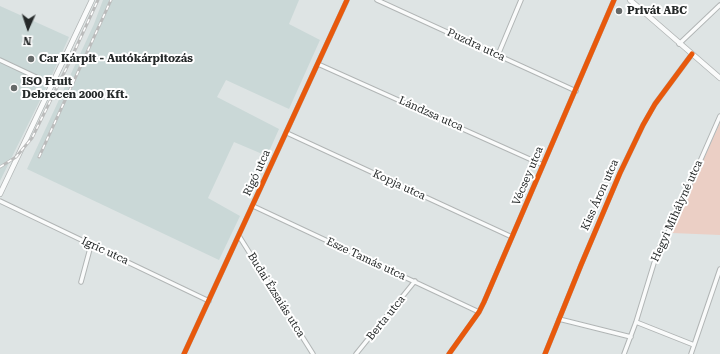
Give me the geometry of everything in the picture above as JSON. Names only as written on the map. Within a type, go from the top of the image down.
[{"type":"street","points":[[0,194],[92,0]]},
{"type":"street","name":"Rigó utca","points":[[184,354],[240,236],[348,0]]},
{"type":"street","name":"Puzdra utca","points":[[377,0],[576,91]]},
{"type":"street","points":[[498,55],[521,0]]},
{"type":"street","name":"Vécsey utca","points":[[449,354],[478,312],[576,91],[614,0]]},
{"type":"street","points":[[630,0],[720,78]]},
{"type":"street","points":[[679,44],[720,5]]},
{"type":"street","name":"Kiss Áron utca","points":[[545,354],[620,173],[643,125],[655,104],[692,54]]},
{"type":"street","points":[[0,60],[53,85]]},
{"type":"street","name":"Lándzsa utca","points":[[318,64],[543,165]]},
{"type":"street","name":"Hegyi Mihályné utca","points":[[624,354],[636,322],[658,250],[672,225],[720,116]]},
{"type":"street","name":"Kopja utca","points":[[287,133],[512,237]]},
{"type":"street","name":"Igric utca","points":[[0,201],[209,301]]},
{"type":"street","name":"Esze Tamás utca","points":[[253,206],[478,312]]},
{"type":"street","name":"Budai Ézsaiás utca","points":[[240,236],[313,354]]},
{"type":"street","points":[[81,282],[91,245]]},
{"type":"street","points":[[691,354],[720,269]]},
{"type":"street","name":"Berta utca","points":[[356,354],[414,281]]},
{"type":"street","points":[[558,320],[631,337]]},
{"type":"street","points":[[636,322],[694,345]]},
{"type":"shaded area","points":[[103,0],[299,0],[289,24],[320,40],[289,109],[226,80],[217,97],[279,129],[267,156],[234,142],[208,198],[240,216],[219,260],[27,169],[94,24]]},
{"type":"shaded area","points":[[0,6],[69,37],[47,86],[0,181]]},
{"type":"shaded area","points":[[720,123],[720,235],[672,233],[694,180]]},
{"type":"railway","points":[[0,167],[16,157],[32,138],[98,0]]},
{"type":"railway","points":[[39,157],[111,0]]},
{"type":"cycle path","points":[[184,354],[347,0]]},
{"type":"cycle path","points":[[449,354],[479,312],[484,302],[614,0]]},
{"type":"cycle path","points":[[545,354],[620,173],[643,125],[655,104],[692,54]]},
{"type":"place","name":"Privát ABC","points":[[619,11]]},
{"type":"place","name":"Car Kárpit - Autókárpitozás","points":[[31,59]]},
{"type":"place","name":"ISO Fruit Debrecen 2000 Kft.","points":[[14,88]]}]
